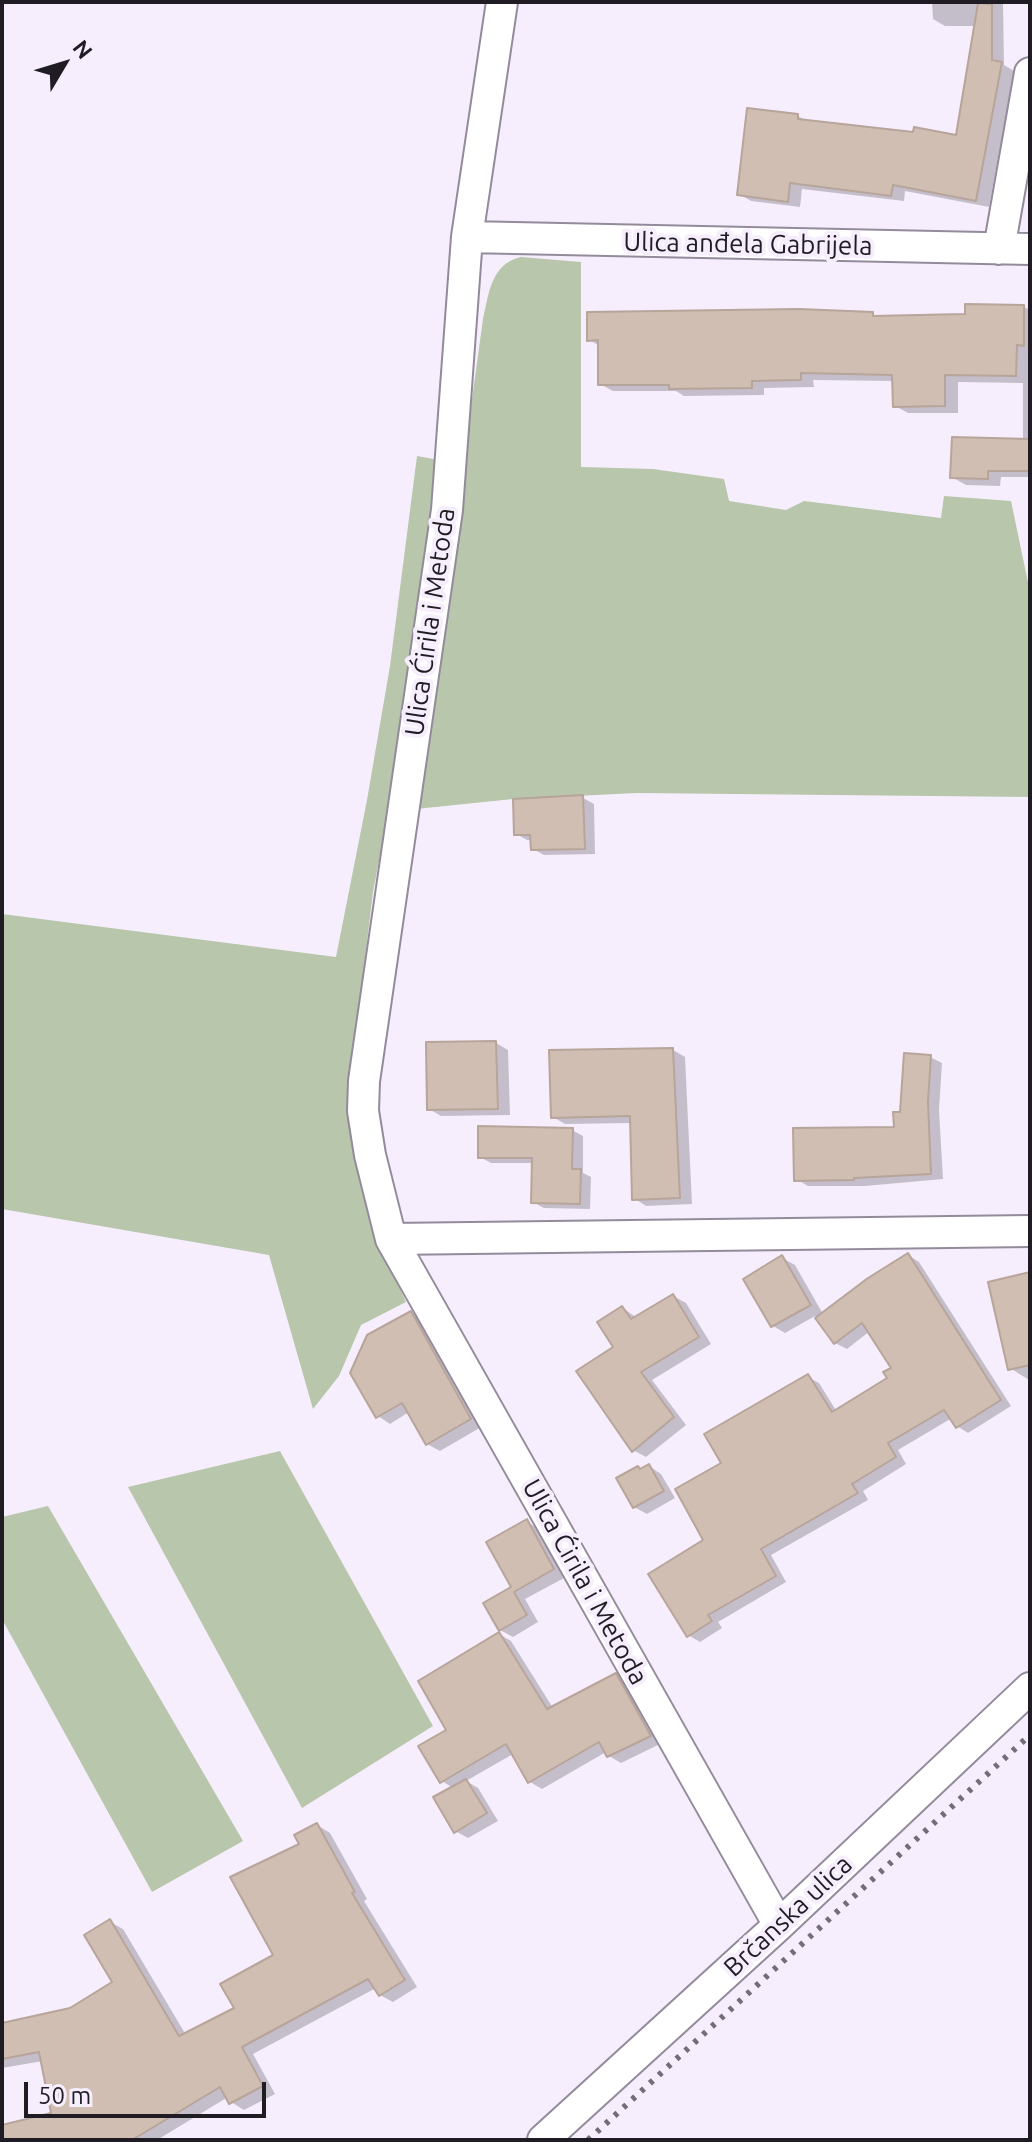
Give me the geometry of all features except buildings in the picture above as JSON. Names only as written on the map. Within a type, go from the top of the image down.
[{"type":"street","name":"Ulica Ćirila i Metoda","points":[[502,2],[467,237],[447,510],[364,1081],[363,1111],[370,1155],[391,1239],[779,1925]]},
{"type":"street","points":[[999,249],[1030,73]]},
{"type":"street","name":"Ulica anđela Gabrijela","points":[[467,237],[1030,249]]},
{"type":"street","points":[[391,1239],[1030,1231]]},
{"type":"street","name":"Brčanska ulica","points":[[543,2140],[779,1925],[1030,1688]]},
{"type":"green space","points":[[521,257],[581,262],[581,467],[653,469],[724,479],[729,501],[786,510],[804,501],[941,518],[944,496],[1011,501],[1030,592],[1030,797],[637,793],[513,799],[416,809],[483,319],[497,273],[503,266]]},
{"type":"green space","points":[[417,456],[439,460],[398,762],[373,892],[362,983],[360,1040],[380,1244],[406,1302],[361,1325],[339,1376],[313,1409],[269,1255],[2,1209],[2,914],[336,957],[390,666]]},
{"type":"green space","points":[[280,1451],[433,1726],[302,1808],[128,1487]]},
{"type":"green space","points":[[48,1506],[243,1841],[152,1892],[2,1619],[2,1517]]},
{"type":"railway","points":[[588,2140],[1030,1735]]}]
